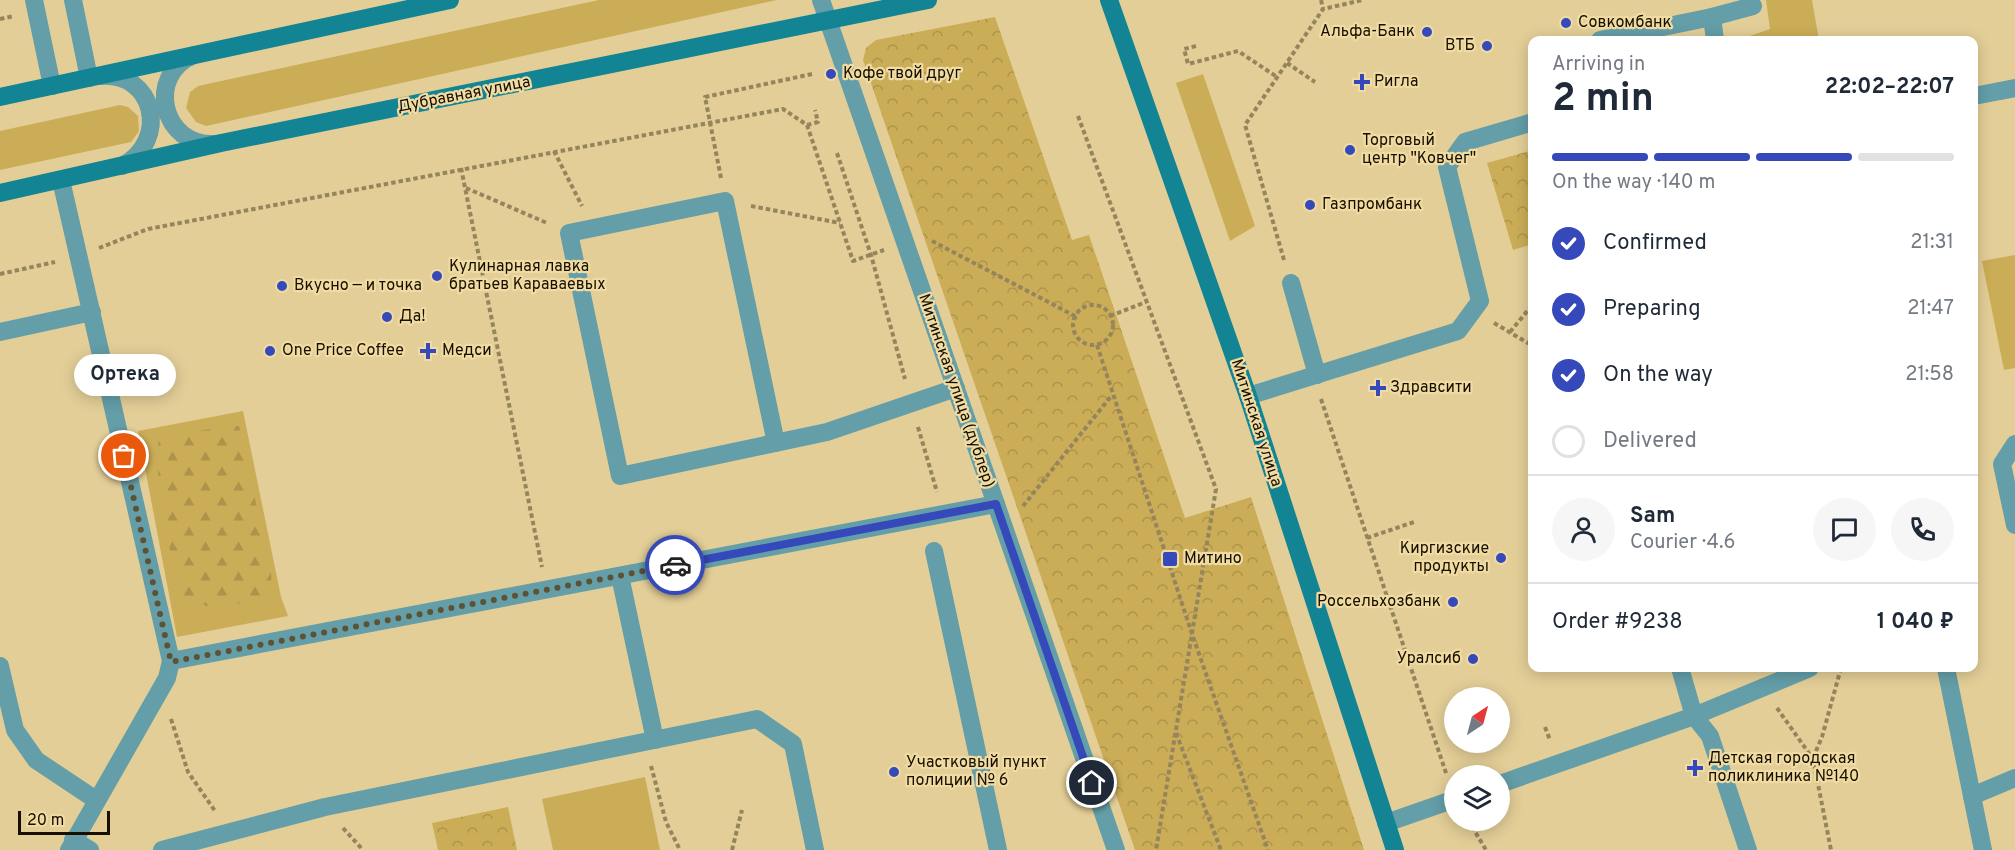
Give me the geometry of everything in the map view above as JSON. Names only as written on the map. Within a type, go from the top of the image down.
[{"type":"main road","points":[[0,98],[450,0]]},
{"type":"main road","name":"Дубравная улица","points":[[0,193],[221,143],[829,22],[928,0]]},
{"type":"main road","name":"Митинская улица","points":[[1109,0],[1248,396],[1395,850]]},
{"type":"street","points":[[34,0],[52,86]]},
{"type":"street","points":[[73,0],[89,78],[111,75],[127,80],[140,91],[148,104],[152,121],[146,144],[136,157],[115,168]]},
{"type":"street","name":"Митинская улица (дублер)","points":[[821,0],[1116,850]]},
{"type":"street","points":[[1619,36],[1754,6]]},
{"type":"street","points":[[1712,17],[1714,36]]},
{"type":"street","points":[[199,53],[178,65],[169,78],[164,93],[165,110],[177,131],[190,140],[205,144],[221,143]]},
{"type":"street","points":[[1978,95],[2015,88]]},
{"type":"street","points":[[1248,396],[1458,331],[1480,301],[1447,167],[1465,142],[1528,123]]},
{"type":"street","points":[[62,180],[171,662],[161,690],[71,845],[90,850]]},
{"type":"street","points":[[776,443],[725,201],[569,233],[620,476],[776,443],[827,432],[956,388]]},
{"type":"street","points":[[1291,284],[1317,375]]},
{"type":"street","points":[[0,332],[92,312]]},
{"type":"street","points":[[2015,444],[2002,464],[2015,525]]},
{"type":"street","points":[[171,662],[996,504]]},
{"type":"street","points":[[934,551],[998,850]]},
{"type":"street","points":[[620,576],[650,741]]},
{"type":"street","points":[[0,666],[15,730],[36,760],[96,800]]},
{"type":"street","points":[[1681,672],[1694,716],[1710,736],[1748,850]]},
{"type":"street","points":[[1510,780],[1694,716],[1800,672]]},
{"type":"street","points":[[1947,672],[1983,850]]},
{"type":"street","points":[[162,850],[325,807],[757,719],[794,744],[815,850]]},
{"type":"street","points":[[1972,796],[2015,778]]},
{"type":"street","points":[[1386,822],[1444,797]]},
{"type":"path","points":[[1321,0],[1323,9]]},
{"type":"path","points":[[1291,284],[1245,125],[1323,9],[1363,0]]},
{"type":"path","points":[[1196,46],[1184,50],[1188,64],[1238,51],[1277,77]]},
{"type":"path","points":[[1287,63],[1315,82]]},
{"type":"path","points":[[812,74],[705,97],[725,201],[840,223]]},
{"type":"path","points":[[0,274],[79,256],[148,229],[461,168],[783,109],[807,125],[853,261],[885,250]]},
{"type":"path","points":[[807,125],[818,122],[815,110]]},
{"type":"path","points":[[1078,116],[1216,489],[1156,850]]},
{"type":"path","points":[[554,151],[593,228]]},
{"type":"path","points":[[837,153],[871,255]]},
{"type":"path","points":[[461,168],[547,590]]},
{"type":"path","points":[[465,188],[569,233]]},
{"type":"path","points":[[924,237],[1075,316]]},
{"type":"path","points":[[1110,316],[1146,302]]},
{"type":"path","points":[[1093,305],[1102,307],[1110,316],[1113,330],[1109,338],[1097,345],[1084,344],[1077,338],[1073,330],[1075,316],[1084,307],[1093,305]]},
{"type":"path","points":[[1510,332],[1528,310]]},
{"type":"path","points":[[1472,311],[1528,343]]},
{"type":"path","points":[[1097,345],[1192,634],[1268,850]]},
{"type":"path","points":[[1317,375],[1319,393],[1444,766]]},
{"type":"path","points":[[1020,510],[1113,394]]},
{"type":"path","points":[[1367,538],[1414,522]]},
{"type":"path","points":[[1813,759],[1822,737],[1840,672]]},
{"type":"path","points":[[1762,688],[1813,759],[1831,850]]},
{"type":"path","points":[[161,690],[188,772],[229,831]]},
{"type":"path","points":[[1175,730],[1221,850]]},
{"type":"path","points":[[650,741],[666,822],[680,850]]},
{"type":"path","points":[[732,850],[742,810]]},
{"type":"path","points":[[1475,831],[1486,849],[1479,850]]},
{"type":"green space","points":[[599,0],[777,0],[206,126],[196,122],[186,108],[190,92],[198,86]]},
{"type":"green space","points":[[1766,0],[1812,0],[1818,36],[1750,36],[1770,29]]},
{"type":"green space","points":[[995,17],[1072,240],[1089,235],[1185,518],[1251,497],[1364,850],[1135,850],[863,60],[866,48],[876,40]]},
{"type":"green space","points":[[1203,74],[1255,226],[1230,241],[1176,83]]},
{"type":"green space","points":[[120,105],[128,107],[138,116],[139,131],[131,142],[0,170],[0,131]]},
{"type":"green space","points":[[1528,151],[1528,246],[1513,250],[1487,163]]},
{"type":"green space","points":[[2015,255],[2015,368],[2004,370],[1982,261]]},
{"type":"green space","points":[[243,411],[281,597],[288,616],[177,637],[138,431]]},
{"type":"green space","points":[[239,426],[271,572],[272,601],[207,606],[183,598],[163,518],[158,477],[159,435]]},
{"type":"green space","points":[[645,777],[660,850],[553,850],[542,799]]},
{"type":"green space","points":[[508,807],[517,850],[438,850],[432,823]]},
{"type":"way so far","points":[[124,456],[171,662],[675,565]]},
{"type":"place","name":"Совкомбанк","points":[[1566,23]]},
{"type":"place","name":"Альфа-Банк","points":[[1427,32]]},
{"type":"place","name":"ВТБ","points":[[1487,46]]},
{"type":"place","name":"Кофе твой друг","points":[[831,74]]},
{"type":"place","name":"Ригла","points":[[1362,82]]},
{"type":"place","name":"Торговый центр \"Ковчег\"","points":[[1350,150]]},
{"type":"place","name":"Газпромбанк","points":[[1310,205]]},
{"type":"place","name":"Кулинарная лавка братьев Караваевых","points":[[437,276]]},
{"type":"place","name":"Вкусно — и точка","points":[[282,286]]},
{"type":"place","name":"Да!","points":[[387,317]]},
{"type":"place","name":"One Price Coffee","points":[[270,351]]},
{"type":"place","name":"Медси","points":[[428,351]]},
{"type":"place","name":"Здравсити","points":[[1378,388]]},
{"type":"place","name":"Ортека","points":[[124,456]]},
{"type":"place","name":"Киргизские продукты","points":[[1501,558]]},
{"type":"place","name":"Митино","points":[[1170,559]]},
{"type":"place","name":"Россельхозбанк","points":[[1453,602]]},
{"type":"place","name":"Уралсиб","points":[[1473,659]]},
{"type":"place","name":"Детская городская поликлиника №140","points":[[1695,768]]},
{"type":"place","name":"Участковый пункт полиции № 6","points":[[894,772]]},
{"type":"route","points":[[675,565],[996,504],[1092,783]]}]
